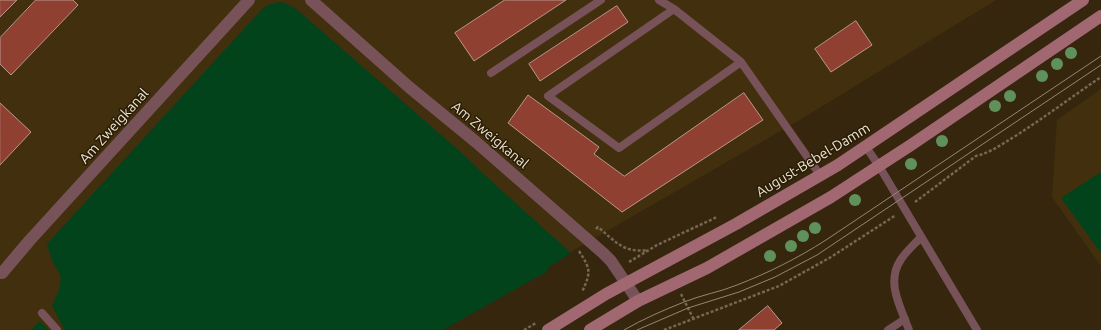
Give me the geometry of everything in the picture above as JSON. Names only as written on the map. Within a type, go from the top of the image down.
[{"type":"main road","name":"August-Bebel-Damm","points":[[548,330],[625,282],[736,224],[866,147],[1083,0]]},
{"type":"main road","points":[[590,330],[638,301],[720,260],[826,200],[879,166],[1101,16]]},
{"type":"street","name":"Am Zweigkanal","points":[[2,273],[30,240],[249,0]]},
{"type":"street","name":"Am Zweigkanal","points":[[311,0],[409,87],[476,142],[611,261],[638,301]]},
{"type":"lane","points":[[491,73],[601,0]]},
{"type":"lane","points":[[659,0],[674,9],[741,62],[820,175]]},
{"type":"lane","points":[[674,9],[548,96],[619,148],[741,62]]},
{"type":"lane","points":[[866,147],[879,166],[977,330]]},
{"type":"lane","points":[[909,330],[894,289],[893,277],[900,260],[921,237]]},
{"type":"lane","points":[[42,313],[57,330]]},
{"type":"lane","points":[[888,330],[905,319]]},
{"type":"path","points":[[921,197],[976,156],[988,153],[1034,124],[1066,100],[1101,77]]},
{"type":"path","points":[[639,256],[724,214]]},
{"type":"path","points":[[664,330],[779,286],[836,254],[892,218]]},
{"type":"path","points":[[596,229],[598,227],[627,249],[637,251],[649,250]]},
{"type":"path","points":[[579,248],[578,250],[587,264],[590,275],[582,292]]},
{"type":"path","points":[[680,291],[693,318]]},
{"type":"shaded area","points":[[0,0],[996,0],[798,121],[435,330],[0,330]]},
{"type":"shaded area","points":[[1101,89],[1101,266],[1052,197],[1057,120]]},
{"type":"green space","points":[[279,2],[295,8],[455,147],[571,253],[549,267],[546,272],[443,330],[65,330],[52,306],[59,290],[61,277],[52,260],[47,244],[263,8]]},
{"type":"green space","points":[[1101,172],[1101,253],[1061,198]]},
{"type":"green space","points":[[40,321],[48,330],[31,330]]},
{"type":"building","points":[[0,0],[17,0],[0,17]]},
{"type":"building","points":[[36,0],[73,0],[78,5],[11,75],[0,64],[0,38]]},
{"type":"building","points":[[505,0],[566,0],[474,61],[455,33]]},
{"type":"building","points":[[617,6],[628,22],[540,81],[529,64]]},
{"type":"building","points":[[856,21],[872,45],[831,72],[815,49]]},
{"type":"building","points":[[744,93],[763,120],[622,212],[508,123],[528,95],[599,147],[594,154],[624,176]]},
{"type":"building","points":[[0,103],[31,132],[0,165]]},
{"type":"building","points":[[768,306],[782,323],[774,330],[739,330]]},
{"type":"tram line","points":[[624,330],[684,302],[749,280],[783,265],[805,253],[1101,56]]},
{"type":"tram line","points":[[637,330],[688,308],[739,292],[775,277],[817,255],[1101,65]]}]
